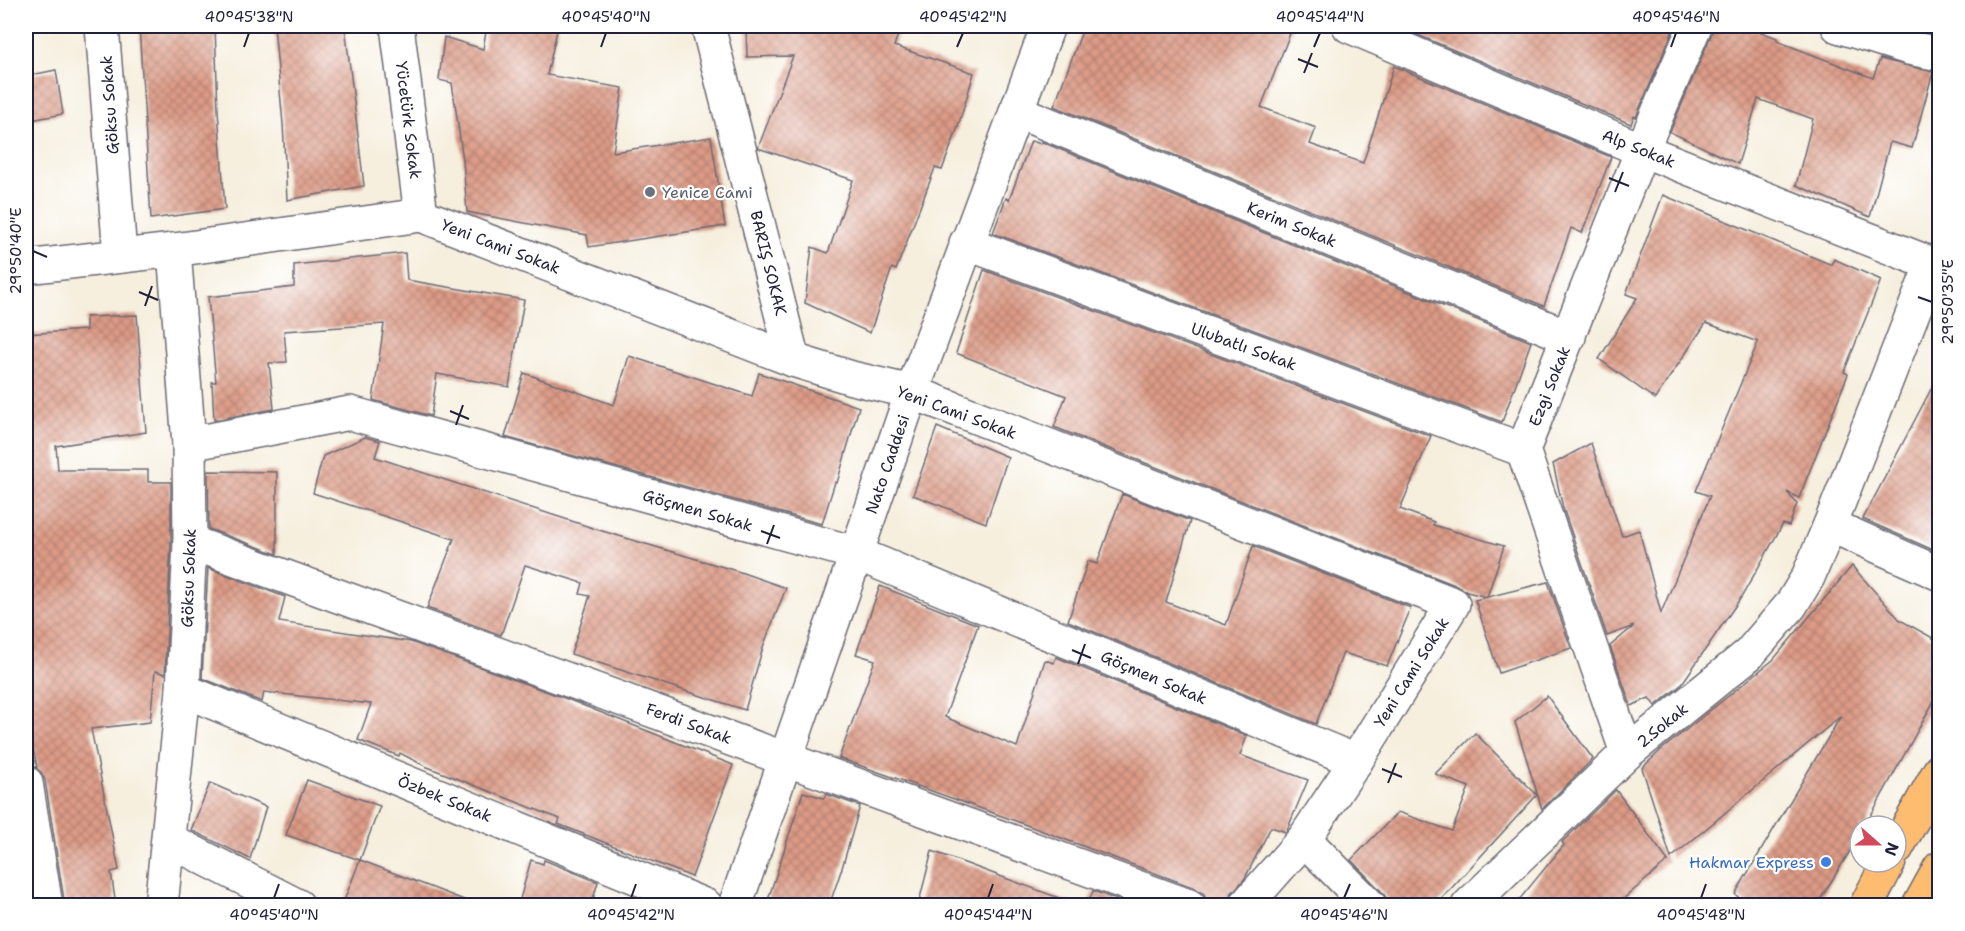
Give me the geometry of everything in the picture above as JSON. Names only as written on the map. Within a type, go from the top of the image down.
[{"type":"main road","points":[[1908,827],[1940,770]]},
{"type":"main road","points":[[1919,906],[1940,868]]},
{"type":"main road","points":[[1866,906],[1883,874]]},
{"type":"street","name":"Göksu Sokak","points":[[102,26],[120,255]]},
{"type":"street","name":"Yücetürk Sokak","points":[[397,26],[421,215]]},
{"type":"street","name":"BARIŞ SOKAK","points":[[708,26],[793,360]]},
{"type":"street","name":"Nato Caddesi","points":[[735,906],[912,392],[1048,26]]},
{"type":"street","name":"Alp Sokak","points":[[1349,26],[1642,150],[1932,264]]},
{"type":"street","name":"Ezgi Sokak","points":[[1523,450],[1642,150],[1695,26]]},
{"type":"street","points":[[1838,26],[1877,32],[1940,54]]},
{"type":"street","name":"Kerim Sokak","points":[[1016,111],[1569,337]]},
{"type":"street","name":"Yeni Cami Sokak","points":[[26,267],[174,250],[421,215],[793,360],[852,378],[912,392],[1453,604],[1356,761],[1304,838],[1245,906]]},
{"type":"street","name":"Ulubatlı Sokak","points":[[966,243],[1523,450]]},
{"type":"street","name":"Göksu Sokak","points":[[161,906],[183,690],[190,542],[189,444],[174,250]]},
{"type":"street","name":"2.Sokak","points":[[1468,906],[1627,753],[1749,654],[1791,605],[1808,577],[1830,525],[1932,264]]},
{"type":"street","name":"Göçmen Sokak","points":[[189,444],[350,413],[855,553],[1356,761]]},
{"type":"street","points":[[1523,450],[1627,753]]},
{"type":"street","points":[[1830,525],[1940,574]]},
{"type":"street","name":"Ferdi Sokak","points":[[190,542],[1189,906]]},
{"type":"street","name":"Özbek Sokak","points":[[183,690],[706,906]]},
{"type":"street","points":[[26,783],[46,906]]},
{"type":"street","points":[[1304,838],[1370,906]]},
{"type":"street","points":[[169,840],[298,906]]},
{"type":"building","points":[[139,26],[215,26],[225,209],[151,219]]},
{"type":"building","points":[[274,26],[345,26],[364,186],[287,200]]},
{"type":"building","points":[[487,26],[558,26],[547,75],[623,88],[613,152],[711,137],[725,226],[589,247],[587,235],[467,212],[463,160],[452,83],[439,80],[444,37],[483,49]]},
{"type":"building","points":[[746,26],[901,26],[894,46],[974,73],[942,170],[935,168],[896,270],[892,268],[870,333],[805,303],[812,247],[828,253],[853,180],[758,148],[793,56],[747,57]]},
{"type":"building","points":[[1084,26],[1293,26],[1261,107],[1316,128],[1310,144],[1363,163],[1394,66],[1611,157],[1582,233],[1571,228],[1544,306],[1054,106]]},
{"type":"building","points":[[1408,26],[1675,26],[1631,124],[1406,30]]},
{"type":"building","points":[[1713,26],[1746,26],[1777,38],[1777,41],[1873,78],[1880,59],[1933,72],[1912,148],[1890,142],[1870,217],[1796,185],[1813,119],[1758,99],[1738,164],[1670,132]]},
{"type":"building","points":[[1900,26],[1940,26],[1940,35],[1914,30]]},
{"type":"building","points":[[56,70],[63,114],[26,121],[26,76]]},
{"type":"building","points":[[1031,141],[1041,144],[1042,142],[1531,342],[1502,422],[993,233],[1006,198],[1009,200]]},
{"type":"building","points":[[1663,195],[1832,265],[1834,259],[1881,280],[1844,372],[1848,374],[1799,498],[1787,492],[1797,504],[1789,526],[1783,524],[1742,596],[1681,685],[1655,706],[1649,698],[1631,706],[1610,646],[1634,626],[1607,636],[1563,508],[1553,464],[1591,443],[1622,536],[1639,530],[1661,613],[1710,496],[1696,491],[1758,342],[1706,323],[1655,399],[1599,359],[1637,298],[1626,294]]},
{"type":"building","points":[[405,253],[407,280],[524,300],[509,387],[437,374],[431,416],[373,400],[384,324],[284,331],[287,362],[269,363],[274,409],[214,420],[212,382],[216,382],[208,297],[294,287],[294,265]]},
{"type":"building","points":[[984,270],[1431,436],[1400,509],[1434,522],[1433,525],[1504,546],[1487,597],[1467,592],[1460,587],[1054,427],[1066,396],[956,353]]},
{"type":"building","points":[[137,315],[146,432],[56,446],[58,470],[148,470],[148,482],[171,482],[171,542],[165,674],[155,671],[150,722],[91,729],[119,870],[111,872],[116,906],[65,906],[45,780],[35,767],[37,767],[26,714],[26,334],[86,330],[86,317]]},
{"type":"building","points":[[629,356],[752,396],[759,373],[859,407],[837,483],[835,482],[822,524],[505,437],[524,373],[614,405]]},
{"type":"building","points":[[1940,372],[1940,553],[1863,519]]},
{"type":"building","points":[[937,427],[1008,457],[986,523],[913,495]]},
{"type":"building","points":[[365,437],[380,441],[375,457],[786,588],[763,647],[745,710],[571,654],[590,596],[580,594],[583,583],[525,565],[501,635],[427,608],[454,539],[313,493],[323,456]]},
{"type":"building","points":[[208,471],[277,472],[277,554],[209,529]]},
{"type":"building","points":[[1122,494],[1190,521],[1166,602],[1226,625],[1253,546],[1411,608],[1387,666],[1343,653],[1316,724],[1068,621],[1088,561],[1097,564]]},
{"type":"building","points":[[1852,566],[1900,620],[1940,642],[1940,690],[1872,814],[1848,814],[1848,854],[1816,906],[1748,906],[1735,894],[1841,716],[1671,858],[1642,768],[1661,750],[1773,660]]},
{"type":"building","points":[[208,568],[285,597],[279,622],[411,642],[567,699],[733,765],[692,877],[558,824],[560,819],[425,766],[400,753],[399,756],[358,740],[371,704],[264,692],[262,702],[202,678]]},
{"type":"building","points":[[1548,582],[1571,648],[1499,673],[1475,600]]},
{"type":"building","points":[[880,586],[978,625],[945,717],[1017,747],[1045,660],[1054,663],[1056,657],[1247,736],[1240,755],[1308,780],[1286,832],[1271,827],[1245,878],[1231,894],[1227,906],[1207,906],[1204,894],[1195,888],[839,758],[875,660],[856,654]]},
{"type":"building","points":[[1547,696],[1593,759],[1542,809],[1515,722]]},
{"type":"building","points":[[1475,733],[1537,795],[1435,906],[1391,906],[1383,893],[1351,860],[1398,812],[1452,831],[1469,787],[1435,774]]},
{"type":"building","points":[[307,780],[380,806],[360,860],[286,835]]},
{"type":"building","points":[[210,783],[266,807],[250,859],[191,830]]},
{"type":"building","points":[[1616,790],[1668,861],[1615,906],[1514,906],[1564,845],[1562,842]]},
{"type":"building","points":[[803,792],[824,798],[826,794],[860,806],[842,868],[829,906],[766,906]]},
{"type":"building","points":[[932,851],[1070,902],[1069,906],[918,906]]},
{"type":"building","points":[[360,860],[472,903],[472,906],[342,906]]},
{"type":"building","points":[[531,860],[543,864],[544,860],[598,882],[591,906],[518,906]]},
{"type":"building","points":[[1093,891],[1133,906],[1087,906]]},
{"type":"place","name":"Yenice Cami","points":[[650,192]]},
{"type":"place","name":"Hakmar Express","points":[[1826,862]]}]
